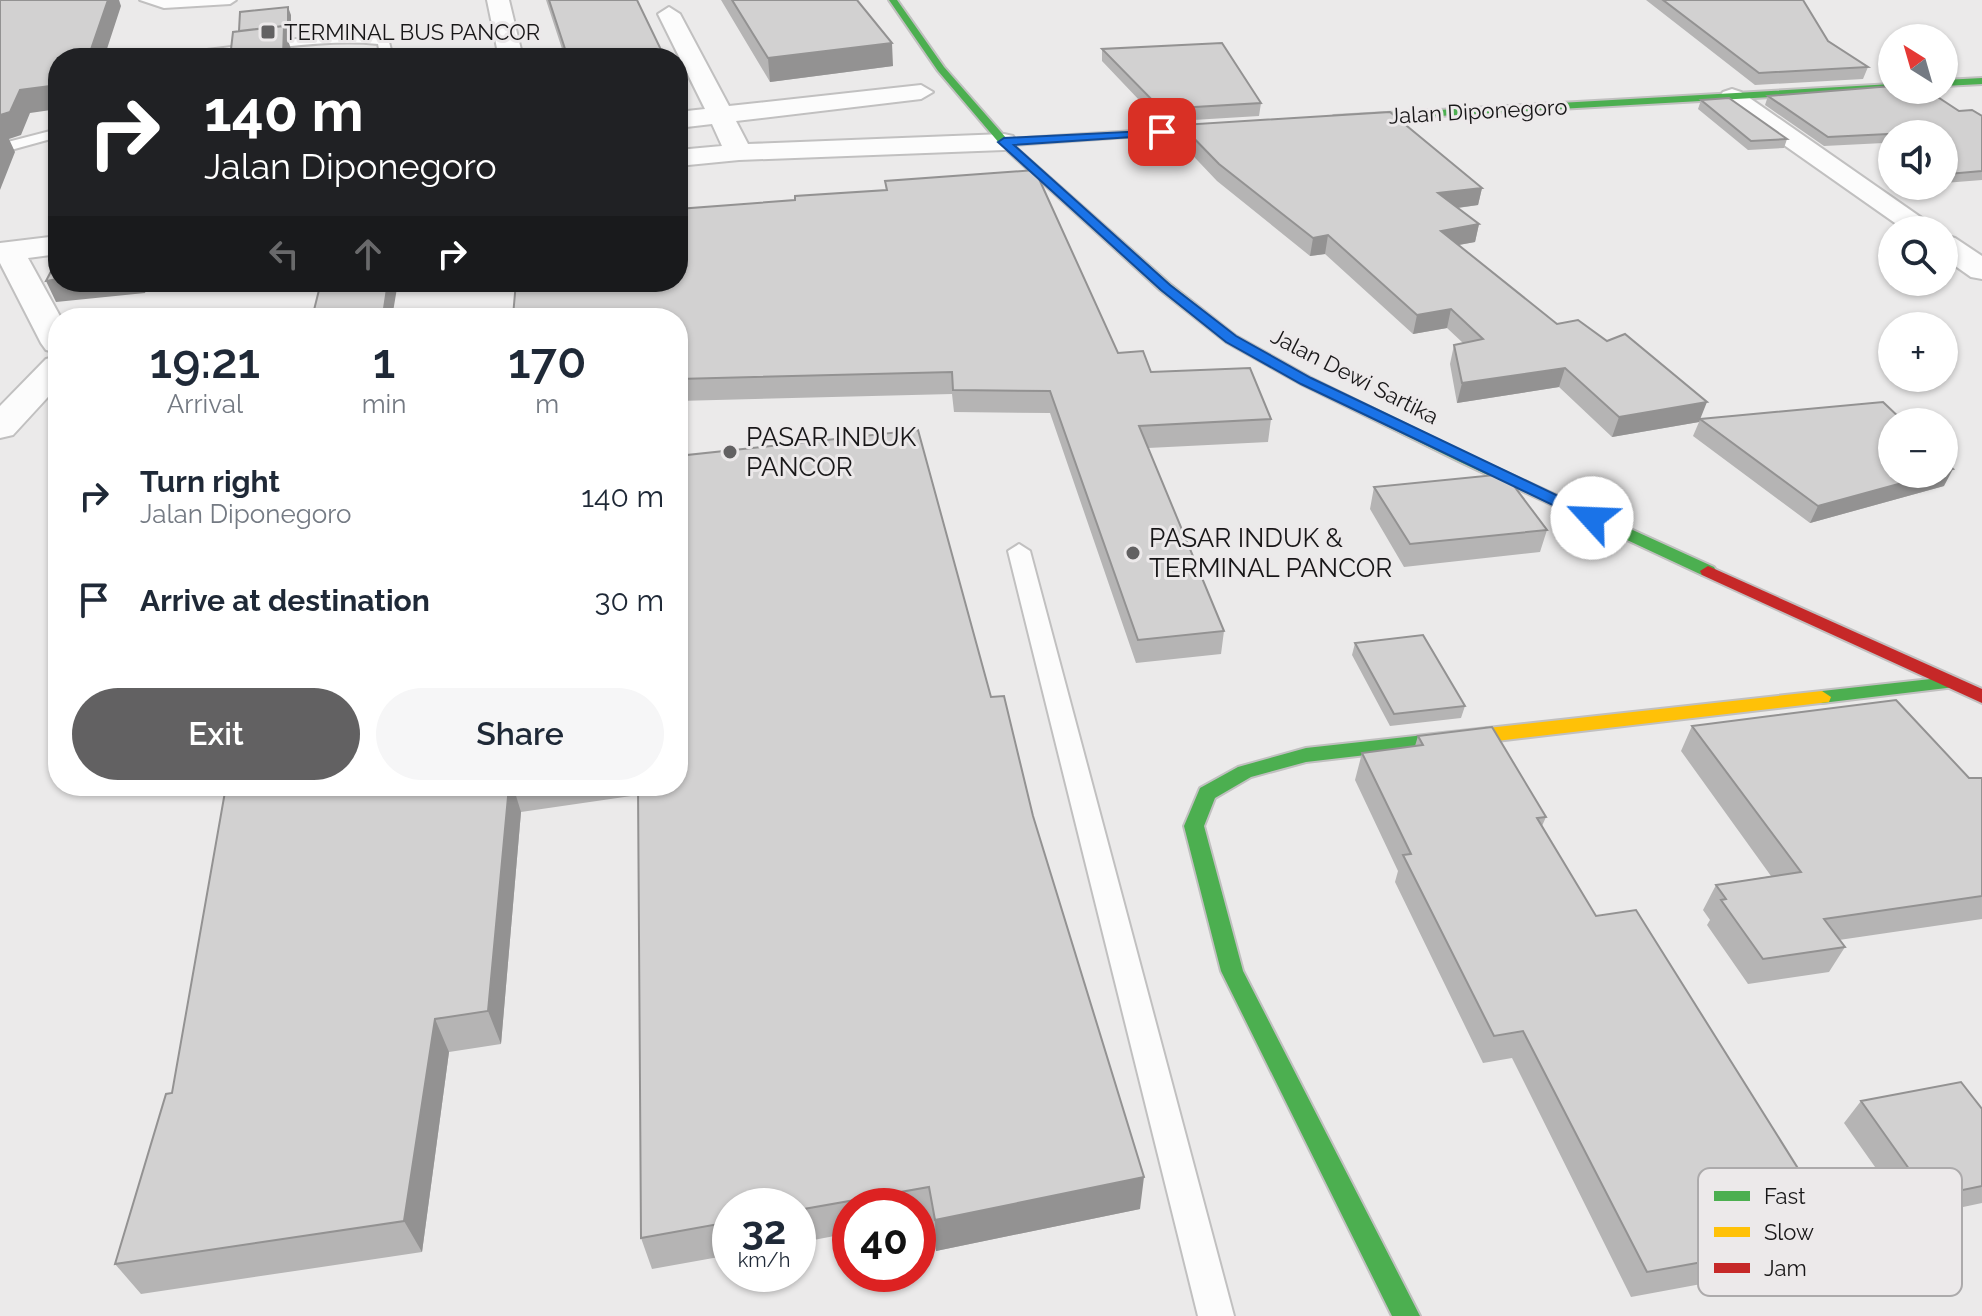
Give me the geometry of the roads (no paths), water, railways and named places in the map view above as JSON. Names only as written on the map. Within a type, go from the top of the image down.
[{"type":"street","points":[[498,0],[509,48]]},
{"type":"street","name":"Jalan Dewi Sartika","points":[[893,0],[941,69],[1004,142],[1165,287],[1231,339],[1306,381],[1463,458],[1982,697]]},
{"type":"street","points":[[688,48],[666,7],[695,8]]},
{"type":"street","points":[[688,49],[739,152]]},
{"type":"street","points":[[1958,82],[1982,81]]},
{"type":"street","name":"Jalan Diponegoro","points":[[1320,120],[1878,88]]},
{"type":"street","points":[[688,119],[921,92]]},
{"type":"street","points":[[1732,97],[1904,216]]},
{"type":"street","points":[[688,157],[739,152],[1004,142],[1266,124]]},
{"type":"street","points":[[48,246],[5,251],[48,326]]},
{"type":"street","points":[[1958,254],[1982,270]]},
{"type":"street","points":[[0,427],[48,377]]},
{"type":"street","points":[[1406,1316],[1232,971],[1194,826],[1207,793],[1245,772],[1306,755],[1949,683]]},
{"type":"lane","points":[[146,0],[164,4],[230,0]]},
{"type":"lane","points":[[267,48],[370,37],[384,41],[385,48]]},
{"type":"lane","points":[[0,149],[48,136]]},
{"type":"lane","points":[[1019,551],[1216,1316]]},
{"type":"place","name":"TERMINAL BUS PANCOR","points":[[268,32]]},
{"type":"place","name":"PASAR INDUK PANCOR","points":[[730,452]]},
{"type":"place","name":"PASAR INDUK & TERMINAL PANCOR","points":[[1133,553]]}]
